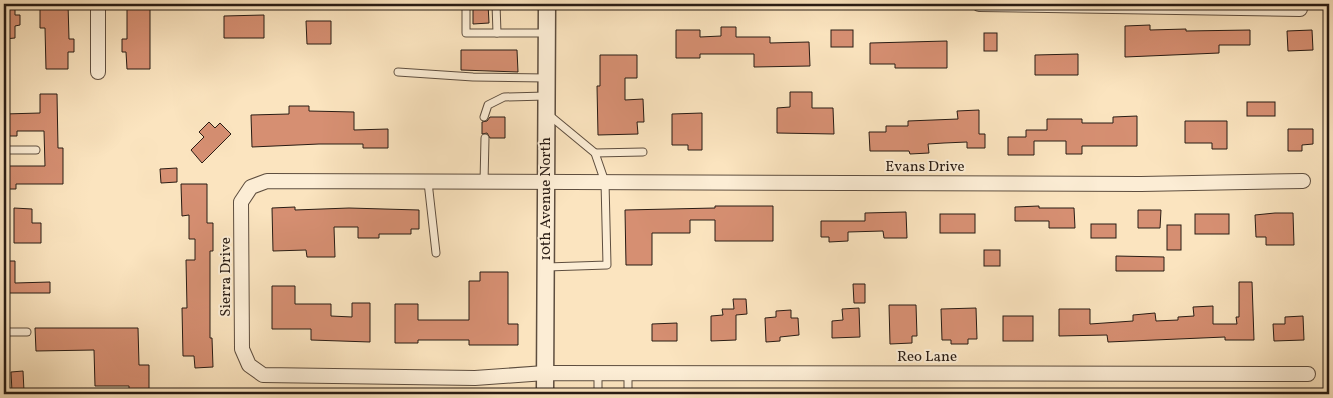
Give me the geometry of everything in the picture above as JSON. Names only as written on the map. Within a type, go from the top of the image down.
[{"type":"street","points":[[98,4],[98,72]]},
{"type":"street","name":"10th Avenue North","points":[[545,394],[547,4]]},
{"type":"street","points":[[979,4],[1300,9]]},
{"type":"street","name":"Sierra Drive","points":[[546,182],[267,181],[251,187],[241,202],[242,349],[249,366],[263,374],[475,378],[546,373]]},
{"type":"street","name":"Evans Drive","points":[[546,182],[1141,184],[1303,181]]},
{"type":"street","name":"Reo Lane","points":[[546,373],[1308,374]]},
{"type":"lane","points":[[466,4],[466,33],[547,33]]},
{"type":"lane","points":[[496,4],[497,33]]},
{"type":"lane","points":[[398,72],[473,77],[547,78]]},
{"type":"lane","points":[[484,117],[488,105],[504,97],[547,96]]},
{"type":"lane","points":[[546,267],[607,265],[606,182],[595,153],[547,114]]},
{"type":"lane","points":[[484,182],[485,138]]},
{"type":"lane","points":[[4,150],[36,150]]},
{"type":"lane","points":[[595,153],[643,152]]},
{"type":"lane","points":[[428,182],[436,252]]},
{"type":"lane","points":[[4,332],[27,332]]},
{"type":"lane","points":[[598,373],[598,394]]},
{"type":"lane","points":[[628,373],[628,394]]},
{"type":"building","points":[[4,4],[15,4],[15,15],[20,15],[20,25],[15,26],[15,38],[4,39]]},
{"type":"building","points":[[40,4],[68,4],[69,39],[74,39],[74,52],[68,52],[68,69],[46,69],[45,28],[40,28]]},
{"type":"building","points":[[127,4],[150,4],[150,69],[127,69],[126,52],[122,52],[122,39],[127,39]]},
{"type":"building","points":[[473,4],[488,4],[489,23],[473,24]]},
{"type":"building","points":[[264,15],[264,38],[224,38],[224,16]]},
{"type":"building","points":[[306,21],[331,21],[331,44],[307,44]]},
{"type":"building","points":[[1150,25],[1150,30],[1250,30],[1250,45],[1219,45],[1219,53],[1125,57],[1125,26]]},
{"type":"building","points":[[721,27],[736,27],[736,37],[770,37],[770,43],[809,42],[810,66],[754,67],[754,54],[700,54],[700,58],[676,58],[676,30],[700,30],[700,37],[721,36]]},
{"type":"building","points":[[831,30],[853,30],[853,47],[831,47]]},
{"type":"building","points":[[1312,30],[1313,50],[1288,51],[1287,31]]},
{"type":"building","points":[[984,33],[997,33],[997,51],[984,51]]},
{"type":"building","points":[[947,41],[947,68],[895,68],[895,64],[870,64],[870,43]]},
{"type":"building","points":[[461,50],[517,50],[518,72],[461,70]]},
{"type":"building","points":[[1078,54],[1078,75],[1035,75],[1035,55]]},
{"type":"building","points":[[600,55],[637,55],[637,78],[625,78],[625,100],[643,99],[644,122],[637,122],[638,134],[598,135],[597,86],[600,86]]},
{"type":"building","points":[[790,92],[812,92],[812,108],[833,108],[834,134],[777,133],[777,108],[790,107]]},
{"type":"building","points":[[40,94],[57,94],[58,148],[63,148],[63,184],[16,184],[16,189],[6,189],[6,184],[4,184],[4,166],[45,166],[44,131],[17,131],[17,136],[6,136],[6,130],[4,130],[4,114],[40,113]]},
{"type":"building","points":[[1247,102],[1275,102],[1275,116],[1247,116]]},
{"type":"building","points":[[289,106],[309,106],[309,111],[354,112],[354,130],[388,129],[388,148],[363,148],[363,144],[252,147],[251,115],[289,114]]},
{"type":"building","points":[[979,110],[979,134],[985,134],[985,148],[967,148],[967,142],[928,144],[929,153],[910,154],[909,151],[870,151],[869,132],[886,132],[886,126],[908,126],[908,121],[958,119],[957,111]]},
{"type":"building","points":[[702,113],[702,150],[688,150],[688,145],[672,145],[672,114]]},
{"type":"building","points":[[1137,116],[1137,146],[1082,146],[1082,154],[1066,154],[1066,141],[1034,141],[1034,155],[1008,155],[1008,137],[1026,137],[1026,130],[1047,130],[1047,119],[1082,119],[1082,123],[1113,123],[1113,117]]},
{"type":"building","points":[[490,117],[505,117],[505,138],[490,138],[487,133],[482,134],[482,122],[487,121]]},
{"type":"building","points":[[1185,121],[1227,121],[1227,149],[1212,149],[1212,143],[1185,143]]},
{"type":"building","points":[[209,122],[215,128],[220,123],[231,134],[202,163],[191,150],[204,137],[199,132]]},
{"type":"building","points":[[1288,129],[1313,129],[1313,144],[1302,145],[1302,151],[1288,151]]},
{"type":"building","points":[[177,168],[177,182],[161,183],[160,169]]},
{"type":"building","points":[[181,184],[207,184],[207,223],[213,223],[213,251],[210,251],[210,338],[212,338],[213,367],[195,368],[194,356],[183,356],[182,308],[187,308],[186,260],[195,260],[195,239],[189,239],[189,215],[182,216]]},
{"type":"building","points":[[715,206],[773,206],[773,241],[715,241],[715,220],[690,220],[690,233],[652,233],[652,265],[626,265],[625,210],[715,208]]},
{"type":"building","points":[[1039,206],[1039,208],[1074,208],[1075,228],[1049,228],[1049,221],[1015,221],[1015,207]]},
{"type":"building","points":[[295,207],[295,210],[349,208],[419,210],[419,229],[411,229],[411,234],[379,234],[379,238],[358,238],[358,227],[334,227],[335,257],[307,257],[306,250],[273,251],[272,208]]},
{"type":"building","points":[[14,208],[32,209],[32,223],[41,223],[41,243],[14,243]]},
{"type":"building","points":[[1138,210],[1161,210],[1160,228],[1138,228]]},
{"type":"building","points":[[906,212],[907,238],[884,238],[883,231],[848,232],[848,241],[829,242],[829,237],[821,237],[821,221],[865,221],[865,213]]},
{"type":"building","points":[[1293,213],[1294,245],[1266,245],[1266,237],[1256,237],[1255,215]]},
{"type":"building","points":[[940,214],[975,214],[975,233],[940,233]]},
{"type":"building","points":[[1195,214],[1229,214],[1229,234],[1195,234]]},
{"type":"building","points":[[1091,224],[1116,224],[1116,238],[1091,238]]},
{"type":"building","points":[[1167,225],[1181,225],[1181,250],[1167,250]]},
{"type":"building","points":[[984,250],[1000,250],[1000,266],[984,266]]},
{"type":"building","points":[[1116,256],[1164,257],[1164,271],[1116,271]]},
{"type":"building","points":[[4,261],[15,261],[15,283],[50,282],[50,293],[4,293]]},
{"type":"building","points":[[480,272],[508,272],[508,324],[518,324],[518,345],[469,345],[469,340],[418,340],[418,343],[395,343],[395,304],[418,304],[418,320],[469,320],[469,281],[480,281]]},
{"type":"building","points":[[1239,282],[1252,282],[1254,340],[1225,340],[1225,337],[1108,342],[1107,335],[1059,336],[1059,309],[1090,309],[1090,324],[1133,321],[1133,315],[1155,313],[1156,321],[1178,320],[1178,317],[1194,316],[1193,307],[1213,306],[1213,324],[1237,324],[1236,317],[1239,317]]},
{"type":"building","points":[[853,284],[865,284],[865,303],[854,303]]},
{"type":"building","points":[[272,286],[295,286],[295,304],[331,304],[331,316],[352,317],[352,303],[370,303],[370,342],[311,340],[311,329],[272,329]]},
{"type":"building","points":[[733,299],[746,299],[747,314],[736,315],[736,340],[711,341],[711,316],[723,315],[722,309],[734,309]]},
{"type":"building","points":[[889,305],[916,305],[917,336],[912,336],[912,343],[890,344]]},
{"type":"building","points":[[859,308],[860,337],[832,338],[832,321],[843,320],[842,309]]},
{"type":"building","points":[[976,308],[977,339],[968,339],[968,344],[951,344],[951,340],[942,340],[941,309]]},
{"type":"building","points":[[791,310],[791,318],[798,318],[799,335],[780,337],[780,341],[766,342],[765,318],[776,317],[776,311]]},
{"type":"building","points":[[1003,316],[1033,316],[1033,341],[1003,341]]},
{"type":"building","points":[[1303,316],[1304,340],[1274,341],[1273,324],[1285,324],[1285,317]]},
{"type":"building","points":[[677,323],[677,341],[652,341],[652,324]]},
{"type":"building","points":[[35,328],[138,328],[139,365],[149,365],[149,391],[129,392],[129,386],[95,386],[94,350],[36,351]]},
{"type":"building","points":[[23,371],[24,391],[12,392],[11,372]]}]
